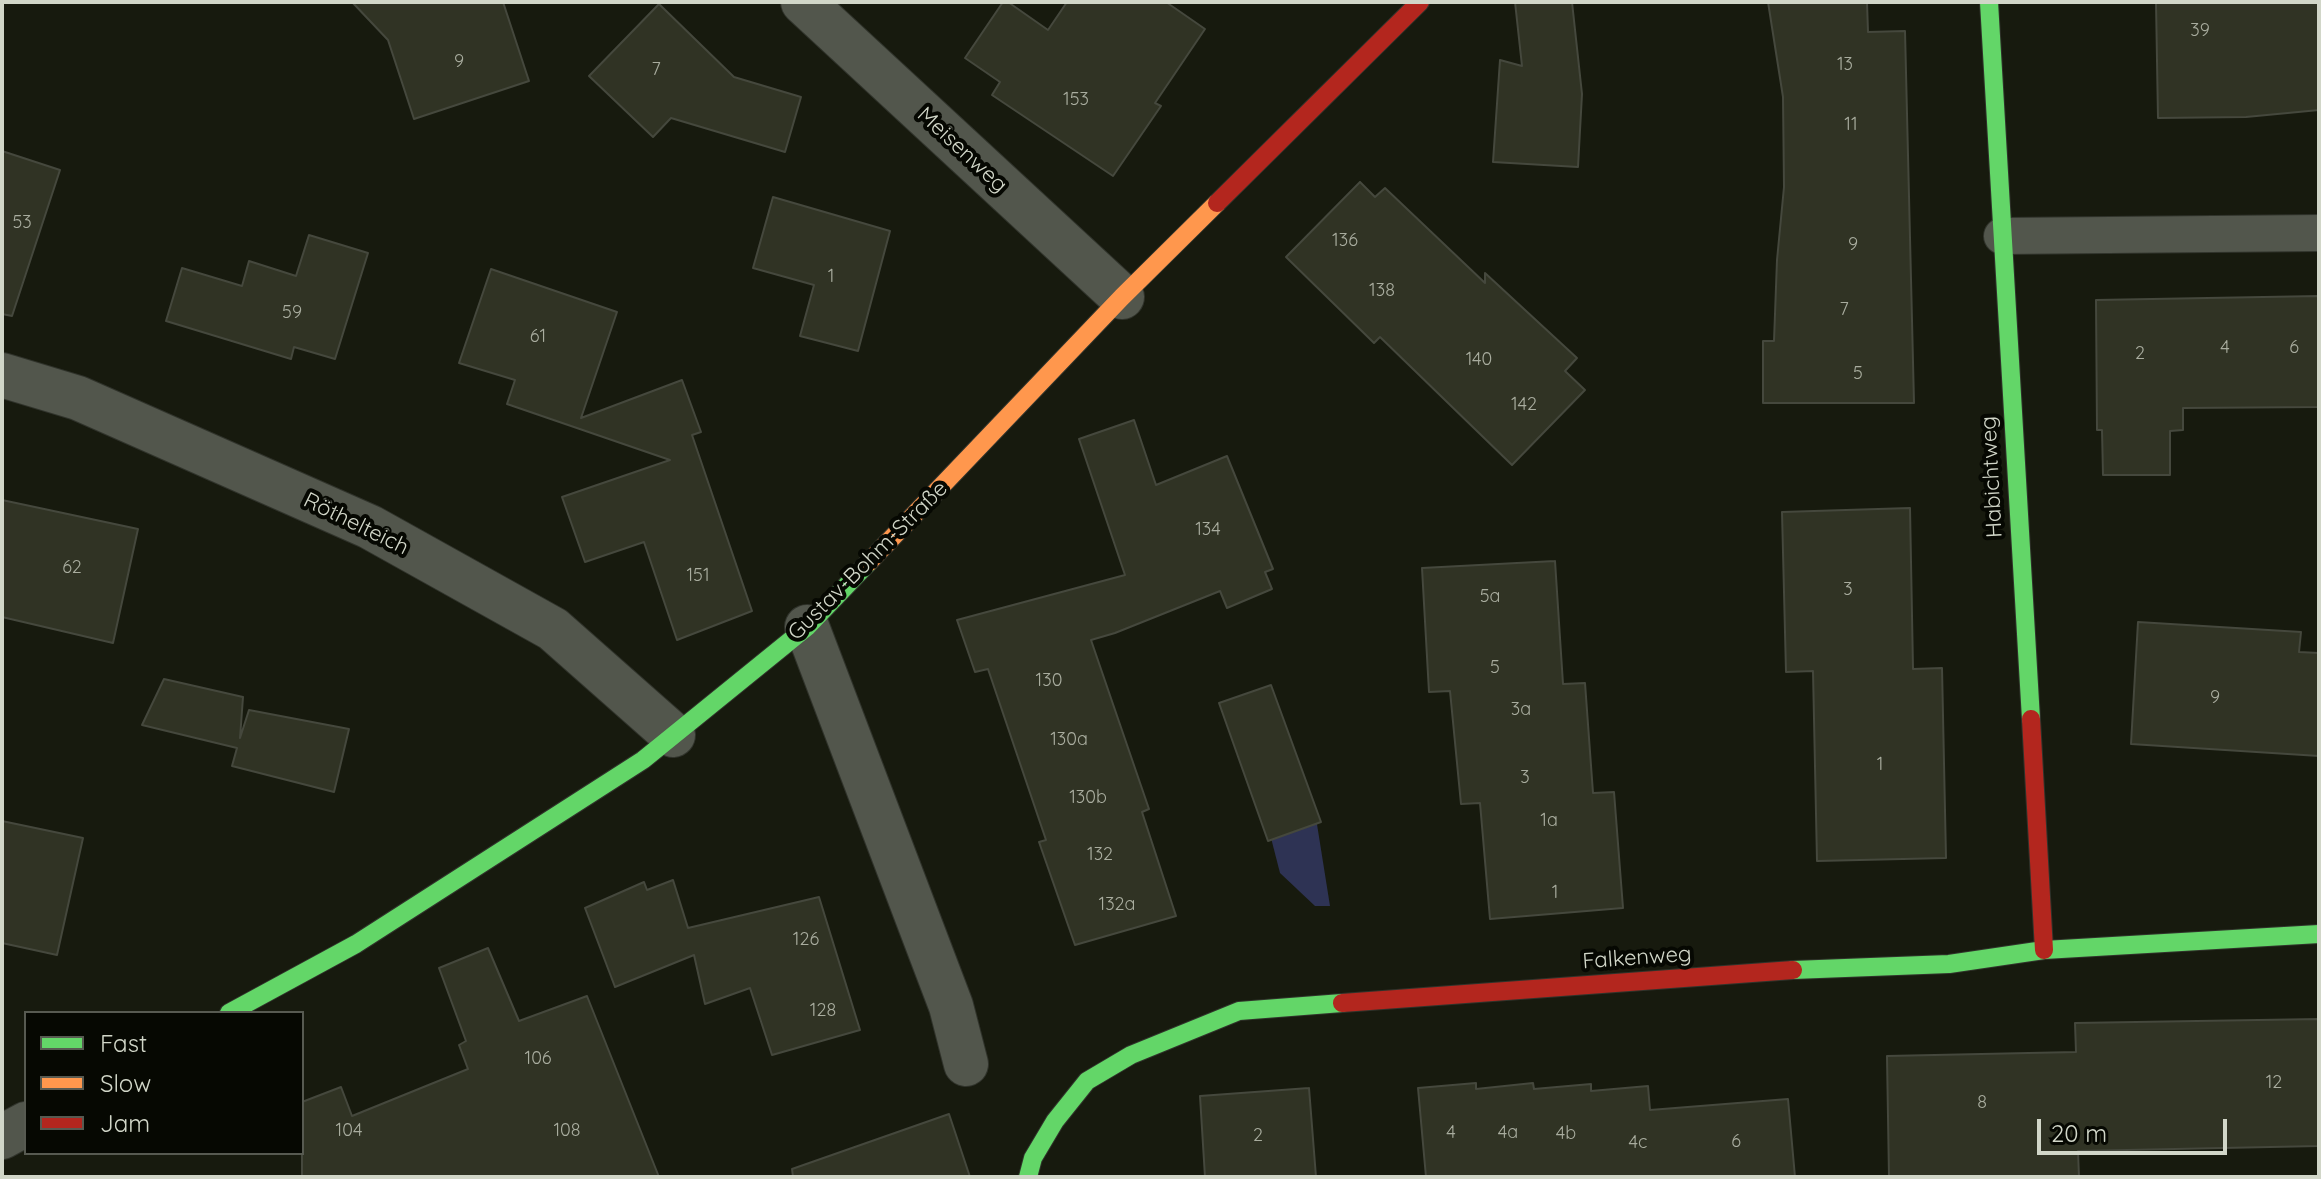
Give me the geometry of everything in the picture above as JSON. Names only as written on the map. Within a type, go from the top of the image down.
[{"type":"street","name":"Meisenweg","points":[[803,2],[1122,297]]},
{"type":"street","name":"Gustav-Bohm-Straße","points":[[233,1011],[356,944],[643,760],[807,627],[1122,297],[1420,2]]},
{"type":"street","name":"Habichtweg","points":[[1989,2],[2044,950]]},
{"type":"street","name":"Röthelteich","points":[[2,375],[78,398],[370,527],[553,629],[673,735]]},
{"type":"street","points":[[807,627],[951,1006],[966,1064]]},
{"type":"street","name":"Falkenweg","points":[[1028,1177],[1033,1158],[1055,1121],[1087,1081],[1131,1055],[1239,1011],[1851,966],[1949,964],[2044,950],[2319,934]]},
{"type":"street","points":[[2,1137],[24,1125]]},
{"type":"lane","points":[[2002,236],[2319,233]]},
{"type":"shaded area","points":[[1316,818],[1330,906],[1315,906],[1280,873],[1270,834]]},
{"type":"building","points":[[352,2],[503,2],[529,81],[414,119],[388,40]]},
{"type":"building","points":[[1003,2],[1008,2],[1048,30],[1067,2],[1166,2],[1205,29],[1155,103],[1161,106],[1113,176],[992,95],[1000,82],[965,58]]},
{"type":"building","points":[[1515,2],[1572,2],[1582,94],[1578,167],[1493,162],[1500,60],[1522,66]]},
{"type":"building","points":[[1768,2],[1867,2],[1868,32],[1905,31],[1914,403],[1763,403],[1763,341],[1774,341],[1784,187],[1783,97]]},
{"type":"building","points":[[2156,2],[2319,2],[2319,110],[2246,117],[2158,118]]},
{"type":"building","points":[[659,4],[734,77],[801,97],[785,152],[671,118],[653,137],[589,76]]},
{"type":"building","points":[[2,151],[60,170],[12,316],[2,314]]},
{"type":"building","points":[[1360,182],[1375,197],[1385,188],[1485,283],[1485,273],[1577,358],[1565,371],[1585,390],[1512,465],[1380,337],[1374,343],[1286,257]]},
{"type":"building","points":[[773,197],[890,231],[858,351],[800,336],[814,285],[753,268]]},
{"type":"building","points":[[309,235],[368,253],[335,359],[294,347],[291,359],[166,321],[182,268],[242,286],[249,261],[296,276]]},
{"type":"building","points":[[491,269],[617,312],[581,418],[682,380],[701,432],[692,435],[752,611],[677,640],[644,542],[585,562],[562,497],[670,460],[507,404],[515,380],[459,363]]},
{"type":"building","points":[[2319,296],[2319,407],[2183,408],[2183,430],[2170,431],[2170,475],[2103,475],[2102,430],[2097,430],[2096,300]]},
{"type":"building","points":[[1134,420],[1156,485],[1227,456],[1273,569],[1265,572],[1272,589],[1227,608],[1220,591],[1091,640],[1149,809],[1142,812],[1176,916],[1075,945],[1039,842],[1046,840],[988,669],[975,672],[957,620],[1125,575],[1079,439]]},
{"type":"building","points":[[2,500],[138,529],[113,643],[2,617]]},
{"type":"building","points":[[1910,508],[1913,669],[1942,668],[1946,858],[1817,861],[1813,671],[1786,672],[1782,512]]},
{"type":"building","points":[[1555,561],[1563,684],[1585,683],[1593,793],[1614,792],[1623,908],[1490,919],[1480,803],[1461,804],[1450,691],[1429,692],[1422,568]]},
{"type":"building","points":[[2138,622],[2301,632],[2299,652],[2319,653],[2319,756],[2131,744]]},
{"type":"building","points":[[164,679],[243,697],[240,738],[249,710],[349,729],[334,792],[232,766],[237,748],[142,725]]},
{"type":"building","points":[[1271,685],[1321,822],[1268,841],[1219,703]]},
{"type":"building","points":[[2,821],[83,838],[57,955],[2,943]]},
{"type":"building","points":[[673,880],[688,928],[819,897],[860,1030],[772,1055],[750,988],[705,1004],[694,955],[615,987],[585,908],[644,882],[647,890]]},
{"type":"building","points":[[488,948],[519,1021],[587,996],[659,1177],[302,1177],[304,1101],[341,1087],[352,1116],[468,1069],[459,1045],[466,1041],[439,968]]},
{"type":"building","points":[[2319,1019],[2319,1146],[2078,1151],[2079,1177],[1889,1177],[1887,1056],[2076,1052],[2075,1023]]},
{"type":"building","points":[[1476,1083],[1476,1089],[1533,1083],[1534,1089],[1591,1084],[1591,1091],[1648,1086],[1650,1110],[1788,1099],[1795,1177],[1426,1177],[1418,1088]]},
{"type":"building","points":[[1309,1088],[1316,1177],[1205,1177],[1200,1096]]},
{"type":"building","points":[[949,1114],[970,1177],[793,1177],[792,1169]]},
{"type":"traffic: fast","points":[[1989,2],[2031,719]]},
{"type":"traffic: fast","points":[[233,1011],[356,944],[643,760],[807,627],[868,563]]},
{"type":"traffic: fast","points":[[1793,970],[1949,964],[2044,950],[2319,934]]},
{"type":"traffic: fast","points":[[1028,1177],[1033,1158],[1055,1121],[1087,1081],[1131,1055],[1239,1011],[1342,1003]]},
{"type":"traffic: slow","points":[[868,563],[1122,297],[1217,203]]},
{"type":"traffic: jam","points":[[1217,203],[1420,2]]},
{"type":"traffic: jam","points":[[2031,719],[2044,950]]},
{"type":"traffic: jam","points":[[1342,1003],[1793,970]]}]
